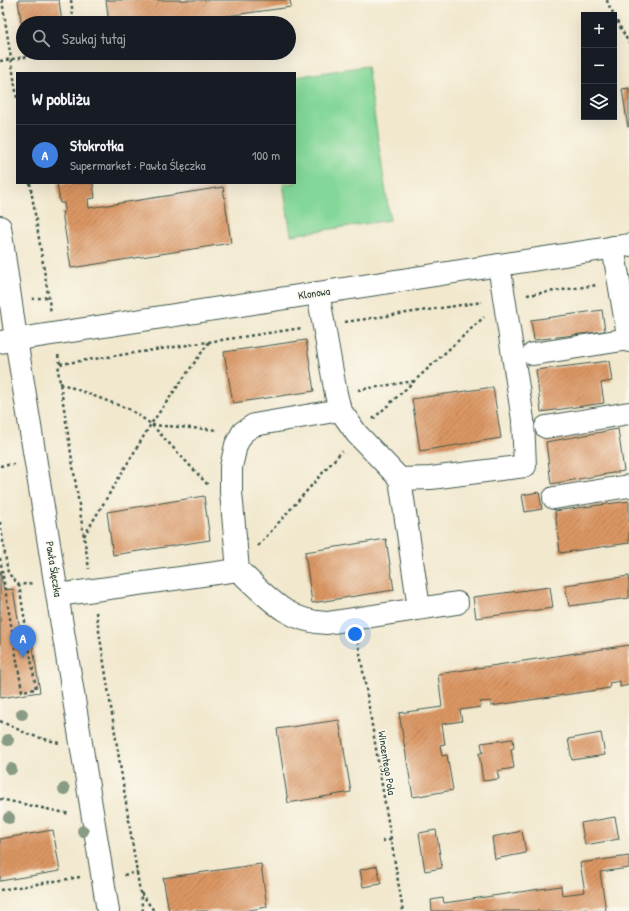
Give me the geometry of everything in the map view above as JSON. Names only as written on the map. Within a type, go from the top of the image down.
[{"type":"street","name":"Pawła Ślęczka","points":[[0,227],[8,341],[58,595],[108,911]]},
{"type":"street","name":"Klonowa","points":[[8,341],[621,246]]},
{"type":"street","points":[[533,354],[629,340],[621,246]]},
{"type":"street","points":[[400,479],[431,478],[525,466],[523,420],[499,265]]},
{"type":"street","points":[[318,293],[338,402],[357,434],[400,479],[419,608]]},
{"type":"street","points":[[338,402],[254,425],[243,432],[236,445],[231,467],[232,501],[238,570],[267,598],[291,615],[313,622],[327,623],[457,603]]},
{"type":"street","points":[[546,427],[629,413]]},
{"type":"street","points":[[554,498],[629,486]]},
{"type":"street","points":[[58,595],[238,570]]},
{"type":"path","points":[[2,0],[16,92]]},
{"type":"path","points":[[71,0],[73,16]]},
{"type":"path","points":[[607,0],[612,12]]},
{"type":"path","points":[[617,21],[629,43]]},
{"type":"path","points":[[0,61],[16,59]]},
{"type":"path","points":[[30,184],[60,364],[58,370],[143,911]]},
{"type":"path","points":[[84,536],[151,424],[209,342]]},
{"type":"path","points":[[338,402],[414,381]]},
{"type":"path","points":[[60,383],[131,410],[151,424],[223,501],[232,501]]},
{"type":"path","points":[[151,424],[243,432]]},
{"type":"path","points":[[0,466],[16,464]]},
{"type":"path","points":[[0,522],[8,573],[19,585],[36,689],[22,691],[0,558]]},
{"type":"path","points":[[19,585],[35,582]]},
{"type":"path","name":"Wincentego Pola","points":[[354,618],[403,911]]},
{"type":"path","points":[[0,721],[30,735],[61,744]]},
{"type":"path","points":[[0,799],[94,819]]},
{"type":"path","points":[[382,841],[391,840]]},
{"type":"path","points":[[122,875],[138,872]]},
{"type":"path","points":[[0,890],[83,877]]},
{"type":"path","points":[[140,892],[154,911]]},
{"type":"green space","points":[[367,66],[390,220],[291,235],[283,184],[296,184],[296,77]]},
{"type":"building","points":[[18,0],[59,0],[61,16],[20,16]]},
{"type":"building","points":[[106,0],[290,0],[291,7],[226,16],[108,16]]},
{"type":"building","points":[[629,88],[629,127],[628,127],[622,89]]},
{"type":"building","points":[[57,184],[93,184],[95,198],[88,199],[89,208],[223,187],[231,243],[71,268],[62,212],[65,212],[64,203],[60,203]]},
{"type":"building","points":[[602,310],[605,331],[534,340],[531,320]]},
{"type":"building","points":[[306,340],[314,391],[233,403],[224,352]]},
{"type":"building","points":[[609,361],[612,381],[601,383],[604,403],[541,412],[536,370]]},
{"type":"building","points":[[493,387],[501,438],[420,451],[412,399]]},
{"type":"building","points":[[618,429],[624,471],[551,484],[546,442]]},
{"type":"building","points":[[539,492],[542,509],[525,512],[522,495]]},
{"type":"building","points":[[204,496],[210,540],[113,555],[107,512]]},
{"type":"building","points":[[629,501],[629,543],[560,553],[555,511]]},
{"type":"building","points":[[386,539],[394,590],[312,603],[305,552]]},
{"type":"building","points":[[0,571],[4,590],[13,589],[20,630],[30,628],[40,692],[0,698]]},
{"type":"building","points":[[629,576],[629,598],[569,606],[565,585]]},
{"type":"building","points":[[550,587],[553,608],[476,618],[473,597]]},
{"type":"building","points":[[629,645],[629,685],[620,687],[620,681],[609,683],[610,688],[491,706],[491,701],[480,702],[481,707],[460,710],[462,721],[442,724],[445,744],[440,745],[442,756],[447,755],[453,790],[413,797],[399,713],[442,707],[438,674]]},
{"type":"building","points":[[339,720],[351,792],[288,803],[277,729]]},
{"type":"building","points":[[601,733],[605,755],[572,760],[568,739]]},
{"type":"building","points":[[513,739],[514,748],[511,749],[514,768],[497,771],[499,779],[483,781],[479,753],[483,753],[481,743]]},
{"type":"building","points":[[615,817],[619,839],[585,845],[581,823]]},
{"type":"building","points":[[53,830],[60,871],[0,881],[0,839]]},
{"type":"building","points":[[436,830],[442,868],[425,871],[419,833]]},
{"type":"building","points":[[522,831],[526,853],[495,859],[492,837]]},
{"type":"building","points":[[629,856],[629,868],[600,872],[606,911],[587,911],[587,909],[573,911],[432,911],[431,900],[443,898],[444,903],[561,886],[562,895],[585,892],[580,863]]},
{"type":"building","points":[[261,864],[267,907],[244,911],[169,911],[163,878]]},
{"type":"building","points":[[377,866],[381,884],[363,887],[360,870]]},
{"type":"place","name":"Stokrotka","points":[[23,658]]}]
